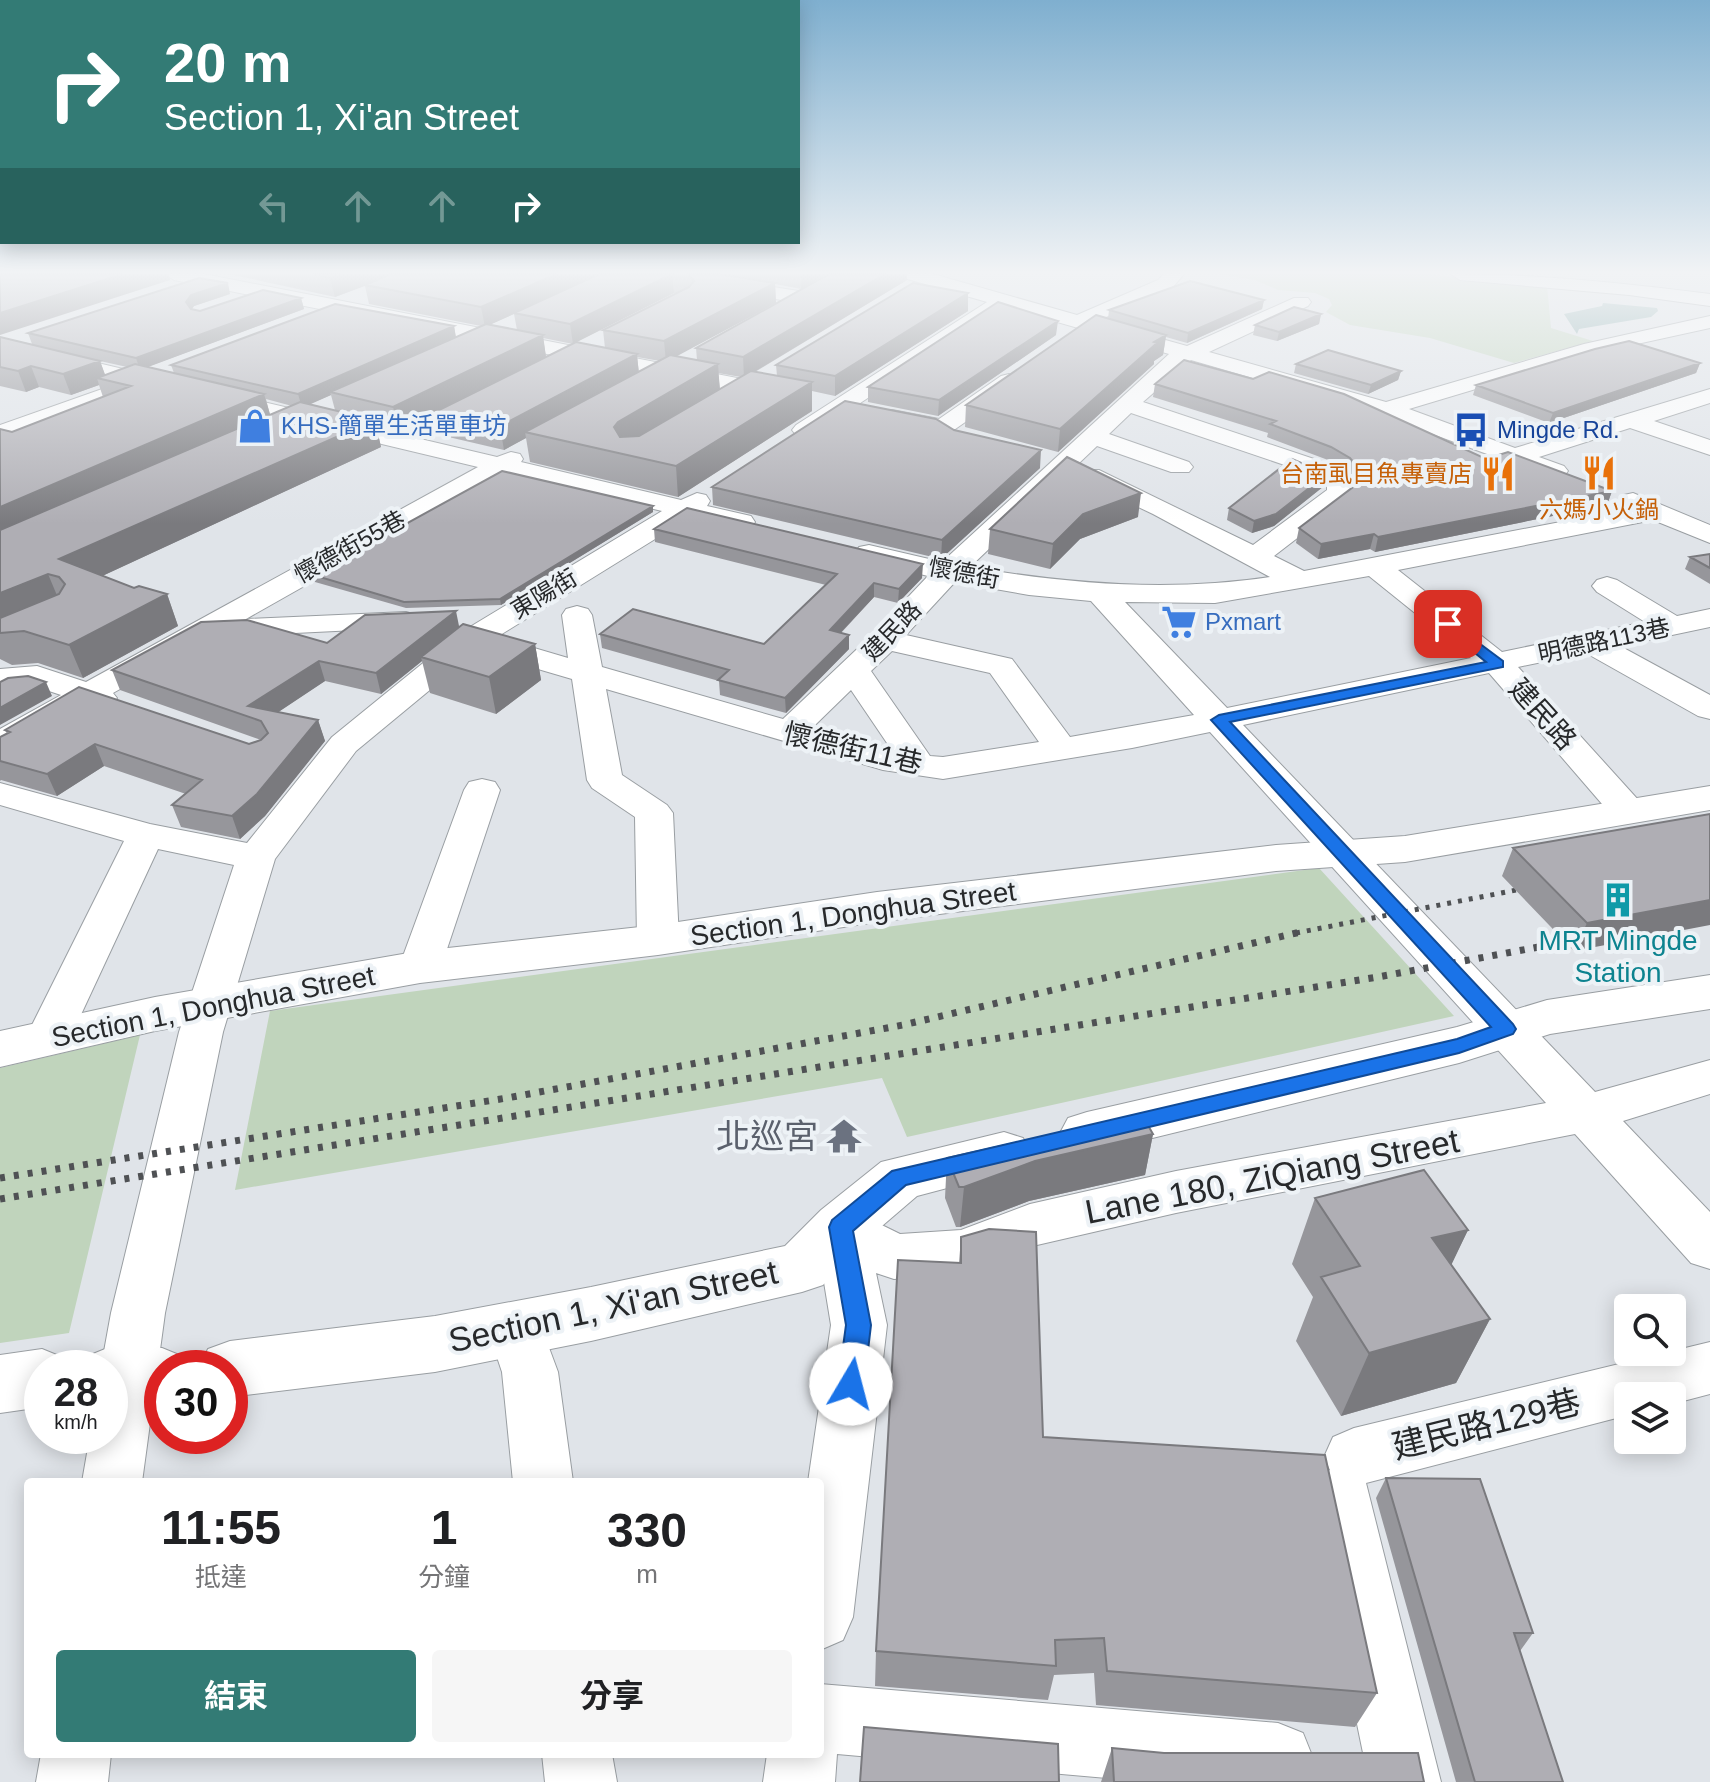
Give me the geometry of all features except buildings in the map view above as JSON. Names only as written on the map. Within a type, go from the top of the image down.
[{"type":"street","points":[[46,357],[763,527]]},
{"type":"street","points":[[549,367],[569,357]]},
{"type":"street","points":[[592,357],[804,398],[953,433],[1029,367]]},
{"type":"street","points":[[785,442],[915,357]]},
{"type":"street","name":"建民路","points":[[788,733],[885,640],[948,572],[1179,357]]},
{"type":"street","points":[[1207,357],[1386,409],[1582,482]]},
{"type":"street","points":[[1386,409],[1560,357]]},
{"type":"street","points":[[645,387],[696,359]]},
{"type":"street","points":[[0,433],[182,366]]},
{"type":"street","points":[[725,404],[777,373]]},
{"type":"street","points":[[1515,456],[1710,396]]},
{"type":"street","points":[[1129,405],[1317,468],[1336,479],[1341,486],[1339,493],[1254,557]]},
{"type":"street","points":[[263,438],[334,406]]},
{"type":"street","points":[[1632,421],[1710,448]]},
{"type":"street","points":[[403,441],[429,428]]},
{"type":"street","points":[[1094,437],[1180,467]]},
{"type":"street","name":"懷德街55巷","points":[[0,743],[85,693],[527,451]]},
{"type":"street","points":[[1037,457],[1067,464],[1162,508],[1300,581]]},
{"type":"street","name":"東陽街","points":[[113,1478],[183,1110],[210,1004],[256,857],[344,744],[448,627],[506,617],[716,487]]},
{"type":"street","points":[[1609,492],[1710,535]]},
{"type":"street","name":"懷德街","points":[[840,546],[948,572],[1029,586],[1100,593],[1215,594],[1710,509]]},
{"type":"street","name":"建民路","points":[[1374,566],[1498,664],[1628,811]]},
{"type":"street","points":[[1607,586],[1694,626]]},
{"type":"street","points":[[1100,593],[1710,1247]]},
{"type":"street","points":[[577,615],[605,780],[654,813],[658,940]]},
{"type":"street","name":"明德路113巷","points":[[1219,720],[1694,626]]},
{"type":"street","points":[[199,630],[448,627]]},
{"type":"street","name":"懷德街11巷","points":[[448,627],[587,674],[788,733],[896,762],[943,768],[1219,720]]},
{"type":"street","points":[[885,640],[1001,666],[1061,749]]},
{"type":"street","points":[[1593,644],[1710,709]]},
{"type":"street","points":[[854,670],[919,765]]},
{"type":"street","points":[[0,679],[37,676],[128,708]]},
{"type":"street","points":[[420,967],[482,790]]},
{"type":"street","points":[[0,794],[146,835],[256,857]]},
{"type":"street","name":"Section 1, Donghua Street","points":[[0,1049],[210,1004],[420,967],[658,940],[877,907],[1276,858],[1405,849],[1710,798]]},
{"type":"street","points":[[49,1037],[146,835]]},
{"type":"street","name":"Section 1, Xi'an Street","points":[[248,1367],[412,1347],[591,1314],[802,1267],[841,1227],[900,1178],[1459,1045],[1547,1017],[1709,994]]},
{"type":"street","name":"Lane 180, ZiQiang Street","points":[[841,1227],[894,1257],[964,1252],[1030,1225],[1176,1192],[1584,1114],[1710,1077]]},
{"type":"street","points":[[824,1587],[859,1325],[841,1227]]},
{"type":"street","points":[[515,1327],[530,1372],[543,1478]]},
{"type":"street","name":"建民路129巷","points":[[1404,1776],[1348,1476],[1710,1368]]},
{"type":"street","points":[[0,1384],[24,1381]]},
{"type":"street","points":[[824,1718],[1404,1776]]},
{"type":"street","points":[[72,1782],[75,1758]]},
{"type":"street","points":[[578,1758],[581,1782]]},
{"type":"street","points":[[799,1782],[802,1758]]},
{"type":"green space","points":[[1494,357],[1535,357],[1514,363]]},
{"type":"green space","points":[[1319,868],[1454,1016],[907,1137],[882,1078],[235,1190],[270,1011]]},
{"type":"green space","points":[[140,1035],[69,1333],[0,1343],[0,1068]]},
{"type":"railway","points":[[1299,932],[1537,886]]},
{"type":"railway","points":[[1299,932],[1305,931]]},
{"type":"railway","points":[[0,1178],[507,1098],[903,1025],[1299,932]]},
{"type":"railway","points":[[0,1199],[1378,977],[1587,938]]},
{"type":"place","name":"KHS-簡單生活單車坊","points":[[255,426]]},
{"type":"place","name":"Mingde Rd.","points":[[1471,430]]},
{"type":"place","name":"六媽小火鍋","points":[[1599,473]]},
{"type":"place","name":"台南虱目魚專賣店","points":[[1498,474]]},
{"type":"place","name":"Pxmart","points":[[1179,622]]},
{"type":"place","name":"MRT Mingde Station","points":[[1618,900]]},
{"type":"place","name":"北巡宮","points":[[844,1136]]},
{"type":"route","points":[[851,1384],[859,1325],[841,1227],[900,1178],[1459,1045],[1506,1029],[1219,720],[1498,664],[1448,624]]}]
